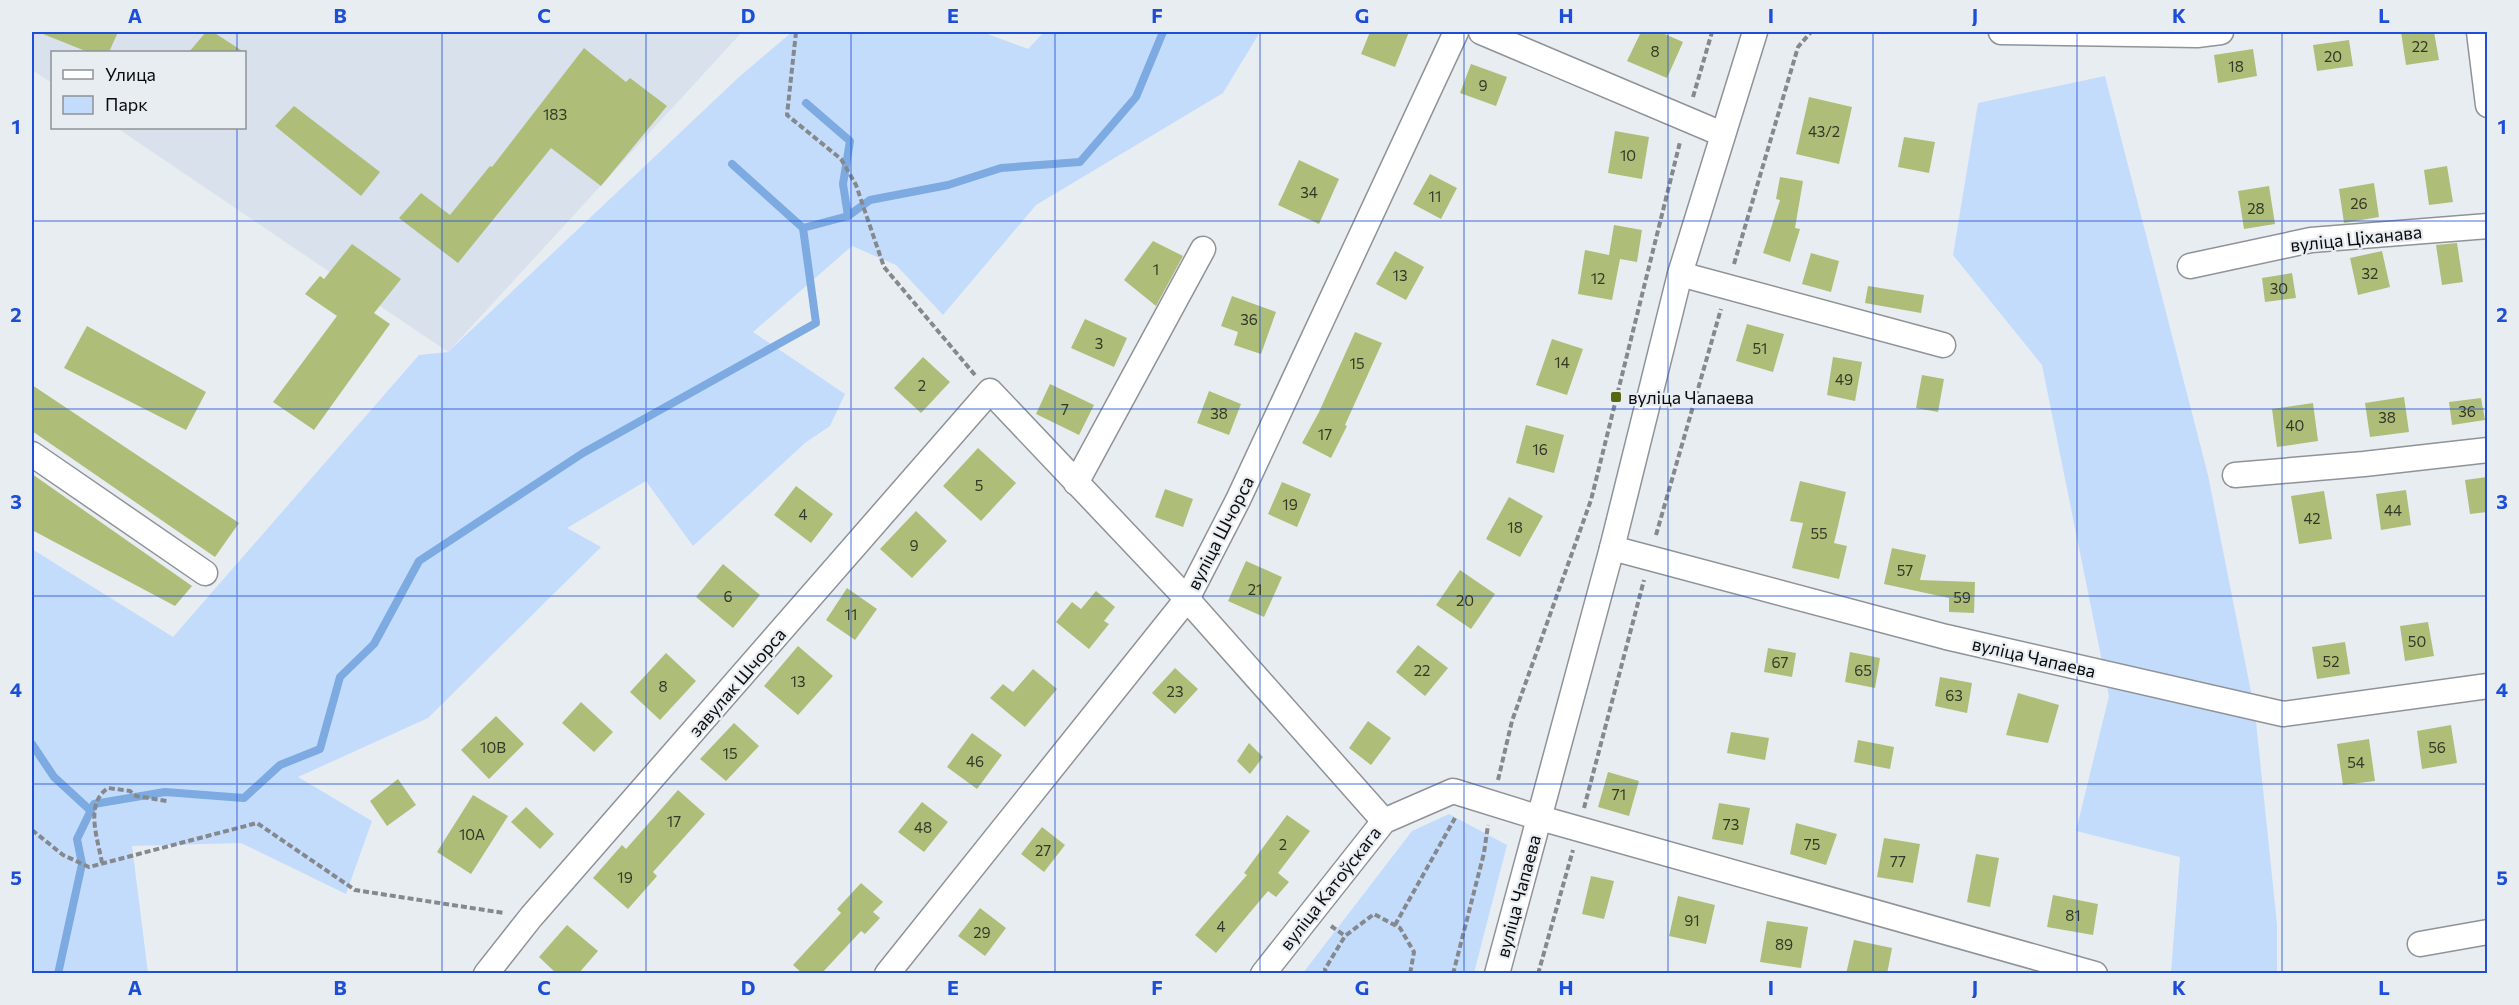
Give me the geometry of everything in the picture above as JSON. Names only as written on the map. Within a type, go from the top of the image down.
[{"type":"street","name":"вуліца Шчорса","points":[[887,974],[1187,599],[1238,500],[1456,32]]},
{"type":"street","points":[[1481,32],[1722,134]]},
{"type":"street","name":"вуліца Чапаева","points":[[1497,974],[1612,548],[1680,274],[1755,32]]},
{"type":"street","points":[[2001,32],[2197,34],[2221,32]]},
{"type":"street","points":[[2479,32],[2487,105]]},
{"type":"street","name":"вуліца Ціханава","points":[[2190,266],[2311,240],[2487,226]]},
{"type":"street","points":[[1076,483],[1203,249]]},
{"type":"street","points":[[1680,274],[1943,345]]},
{"type":"street","points":[[990,392],[1187,599],[1384,821]]},
{"type":"street","name":"завулак Шчорса","points":[[486,974],[531,917],[990,392]]},
{"type":"street","points":[[2235,475],[2487,450]]},
{"type":"street","points":[[32,454],[206,573]]},
{"type":"street","name":"вуліца Чапаева","points":[[1612,548],[1946,637],[2283,714],[2487,686]]},
{"type":"street","name":"вуліца Катоўскага","points":[[1263,974],[1384,821],[1453,791],[1540,818]]},
{"type":"street","name":"вуліца Чапаева","points":[[1540,818],[2095,974]]},
{"type":"street","points":[[2420,944],[2487,932]]},
{"type":"path","points":[[796,32],[787,115],[841,159],[856,185],[884,267],[990,392]]},
{"type":"path","points":[[1453,974],[1484,853],[1492,804],[1512,721],[1591,500],[1686,118],[1712,32]]},
{"type":"path","points":[[1538,974],[1579,829],[1649,559],[1727,287],[1798,47],[1811,32]]},
{"type":"path","points":[[102,863],[94,804],[99,794],[108,788],[130,791],[136,796],[167,801]]},
{"type":"path","points":[[1395,925],[1467,796]]},
{"type":"path","points":[[32,830],[63,855],[89,867],[257,823],[355,890],[531,917]]},
{"type":"path","points":[[1326,974],[1325,969],[1345,936],[1374,914],[1400,928],[1414,952],[1410,974]]},
{"type":"shaded area","points":[[32,32],[742,32],[448,352],[118,129],[246,129],[246,51],[51,51],[51,82],[32,70]]},
{"type":"green space","points":[[792,32],[982,32],[1028,49],[1044,32],[1260,32],[1223,93],[1036,205],[943,315],[896,265],[852,246],[753,332],[845,394],[830,426],[805,443],[693,546],[646,481],[567,528],[601,547],[428,718],[298,777],[372,821],[346,894],[241,843],[132,846],[148,973],[32,973],[32,549],[173,637],[419,355],[448,352],[739,77]]},
{"type":"green space","points":[[2105,76],[2208,475],[2255,712],[2277,924],[2277,973],[2171,973],[2180,857],[2076,831],[2109,696],[2042,365],[1953,255],[1978,103]]},
{"type":"green space","points":[[1449,814],[1507,845],[1474,973],[1303,973],[1412,831]]},
{"type":"building","points":[[38,32],[118,32],[109,51],[86,51]]},
{"type":"building","points":[[206,32],[213,32],[242,51],[190,51]]},
{"type":"building","points":[[1370,32],[1409,32],[1395,67],[1361,54]]},
{"type":"building","points":[[1641,32],[1660,32],[1683,42],[1667,78],[1627,61]]},
{"type":"building","points":[[2401,32],[2434,32],[2439,60],[2406,65]]},
{"type":"building","points":[[2349,40],[2353,66],[2317,71],[2313,45]]},
{"type":"building","points":[[584,48],[626,82],[630,78],[667,106],[601,186],[551,148],[458,263],[399,218],[421,193],[450,215],[490,166],[492,167]]},
{"type":"building","points":[[2253,49],[2257,76],[2218,83],[2214,55]]},
{"type":"building","points":[[1471,64],[1507,77],[1496,106],[1460,93]]},
{"type":"building","points":[[1809,97],[1852,107],[1839,164],[1796,154]]},
{"type":"building","points":[[294,106],[380,172],[361,196],[275,126]]},
{"type":"building","points":[[1615,131],[1649,137],[1642,179],[1608,173]]},
{"type":"building","points":[[1904,137],[1935,142],[1929,173],[1898,167]]},
{"type":"building","points":[[1299,160],[1339,179],[1319,224],[1278,205]]},
{"type":"building","points":[[2447,166],[2453,202],[2429,205],[2424,170]]},
{"type":"building","points":[[1430,174],[1457,188],[1441,219],[1413,204]]},
{"type":"building","points":[[1780,177],[1803,181],[1795,228],[1800,229],[1790,262],[1763,253],[1780,200],[1776,199]]},
{"type":"building","points":[[2374,183],[2379,217],[2344,223],[2339,189]]},
{"type":"building","points":[[2269,186],[2275,224],[2244,229],[2238,191]]},
{"type":"building","points":[[1614,225],[1642,230],[1637,262],[1620,259],[1612,300],[1578,294],[1585,250],[1609,255]]},
{"type":"building","points":[[1153,241],[1183,256],[1156,306],[1124,280]]},
{"type":"building","points":[[2457,243],[2463,282],[2442,285],[2436,245]]},
{"type":"building","points":[[352,244],[401,279],[374,313],[390,324],[314,430],[273,402],[337,316],[305,294],[320,276],[324,279]]},
{"type":"building","points":[[1395,251],[1424,267],[1406,300],[1376,284]]},
{"type":"building","points":[[2382,251],[2390,287],[2358,295],[2350,258]]},
{"type":"building","points":[[1811,253],[1839,261],[1831,292],[1802,284]]},
{"type":"building","points":[[2292,273],[2296,298],[2265,302],[2262,278]]},
{"type":"building","points":[[1868,286],[1924,295],[1921,313],[1865,303]]},
{"type":"building","points":[[1232,296],[1276,312],[1261,354],[1234,345],[1238,332],[1221,326]]},
{"type":"building","points":[[1085,319],[1127,338],[1114,367],[1071,348]]},
{"type":"building","points":[[1747,324],[1784,334],[1773,372],[1736,361]]},
{"type":"building","points":[[87,326],[206,392],[186,430],[64,368]]},
{"type":"building","points":[[1355,332],[1382,343],[1331,458],[1302,443],[1319,412]]},
{"type":"building","points":[[1552,339],[1583,349],[1567,395],[1536,385]]},
{"type":"building","points":[[923,357],[950,382],[921,413],[894,388]]},
{"type":"building","points":[[1833,357],[1862,362],[1855,401],[1827,395]]},
{"type":"building","points":[[1922,375],[1944,379],[1938,412],[1916,408]]},
{"type":"building","points":[[1050,384],[1094,405],[1079,435],[1036,414]]},
{"type":"building","points":[[32,385],[239,523],[215,557],[32,431]]},
{"type":"building","points":[[1209,391],[1241,404],[1229,435],[1197,423]]},
{"type":"building","points":[[2404,397],[2409,432],[2370,437],[2365,403]]},
{"type":"building","points":[[2481,398],[2485,420],[2452,425],[2449,402]]},
{"type":"building","points":[[2313,403],[2318,441],[2277,447],[2272,409]]},
{"type":"building","points":[[1526,425],[1564,435],[1554,473],[1516,463]]},
{"type":"building","points":[[978,448],[1016,483],[981,521],[943,486]]},
{"type":"building","points":[[32,474],[192,586],[175,606],[32,530]]},
{"type":"building","points":[[2487,477],[2487,512],[2470,514],[2465,480]]},
{"type":"building","points":[[1800,481],[1846,492],[1834,543],[1847,546],[1839,579],[1792,568],[1803,523],[1790,521]]},
{"type":"building","points":[[1282,482],[1311,494],[1297,527],[1268,514]]},
{"type":"building","points":[[796,486],[833,514],[811,543],[774,515]]},
{"type":"building","points":[[1165,489],[1193,499],[1183,527],[1155,517]]},
{"type":"building","points":[[2406,490],[2411,525],[2381,530],[2376,494]]},
{"type":"building","points":[[2324,491],[2332,539],[2299,544],[2291,496]]},
{"type":"building","points":[[1509,497],[1543,516],[1520,557],[1486,539]]},
{"type":"building","points":[[916,511],[947,541],[912,578],[880,549]]},
{"type":"building","points":[[1892,548],[1926,555],[1920,580],[1975,582],[1974,613],[1949,612],[1949,598],[1884,584]]},
{"type":"building","points":[[1246,561],[1282,577],[1264,617],[1228,601]]},
{"type":"building","points":[[723,564],[760,595],[733,628],[696,597]]},
{"type":"building","points":[[1460,570],[1495,594],[1471,629],[1436,605]]},
{"type":"building","points":[[847,588],[877,609],[855,640],[826,620]]},
{"type":"building","points":[[1096,591],[1115,607],[1104,621],[1109,624],[1089,649],[1056,622],[1072,602],[1081,609]]},
{"type":"building","points":[[2428,622],[2434,656],[2405,661],[2400,626]]},
{"type":"building","points":[[2345,642],[2350,674],[2317,679],[2312,647]]},
{"type":"building","points":[[1418,645],[1448,668],[1425,696],[1396,672]]},
{"type":"building","points":[[798,646],[833,676],[798,715],[764,686]]},
{"type":"building","points":[[1768,648],[1796,653],[1792,677],[1764,672]]},
{"type":"building","points":[[1850,652],[1880,658],[1875,688],[1845,682]]},
{"type":"building","points":[[666,653],[696,681],[660,720],[630,692]]},
{"type":"building","points":[[1175,668],[1198,689],[1175,714],[1152,693]]},
{"type":"building","points":[[1033,669],[1057,689],[1025,727],[990,698],[1003,684],[1013,692]]},
{"type":"building","points":[[1940,677],[1972,683],[1967,713],[1935,706]]},
{"type":"building","points":[[2018,693],[2059,705],[2048,743],[2006,735]]},
{"type":"building","points":[[581,702],[613,732],[594,752],[562,723]]},
{"type":"building","points":[[496,716],[524,744],[489,779],[461,750]]},
{"type":"building","points":[[1368,721],[1391,738],[1371,765],[1349,748]]},
{"type":"building","points":[[734,723],[759,746],[726,781],[700,759]]},
{"type":"building","points":[[2451,725],[2457,763],[2422,769],[2417,731]]},
{"type":"building","points":[[1731,732],[1769,738],[1765,760],[1727,753]]},
{"type":"building","points":[[972,733],[1002,755],[977,789],[947,767]]},
{"type":"building","points":[[2369,739],[2375,781],[2343,785],[2337,744]]},
{"type":"building","points":[[1858,740],[1894,747],[1890,769],[1854,762]]},
{"type":"building","points":[[1249,743],[1263,757],[1250,774],[1237,761]]},
{"type":"building","points":[[1608,772],[1639,781],[1629,816],[1598,807]]},
{"type":"building","points":[[398,779],[416,805],[387,826],[370,801]]},
{"type":"building","points":[[678,790],[705,814],[653,872],[657,876],[628,909],[593,878],[622,845],[626,849]]},
{"type":"building","points":[[473,795],[508,816],[471,874],[437,852]]},
{"type":"building","points":[[922,802],[948,822],[924,852],[898,832]]},
{"type":"building","points":[[1719,803],[1750,808],[1743,845],[1712,839]]},
{"type":"building","points":[[526,807],[554,834],[540,849],[511,822]]},
{"type":"building","points":[[1287,815],[1310,831],[1278,873],[1289,882],[1276,897],[1268,891],[1216,953],[1195,935],[1247,875],[1244,873]]},
{"type":"building","points":[[1796,823],[1837,834],[1826,865],[1790,854]]},
{"type":"building","points":[[1042,827],[1065,845],[1044,872],[1021,854]]},
{"type":"building","points":[[1884,838],[1920,844],[1913,883],[1877,877]]},
{"type":"building","points":[[1976,854],[1999,858],[1990,907],[1967,902]]},
{"type":"building","points":[[1591,876],[1614,881],[1604,919],[1582,914]]},
{"type":"building","points":[[861,883],[883,902],[873,912],[880,918],[865,934],[861,931],[821,974],[803,974],[793,965],[841,913],[837,909]]},
{"type":"building","points":[[2053,895],[2098,904],[2093,935],[2047,927]]},
{"type":"building","points":[[1678,896],[1715,905],[1706,944],[1669,936]]},
{"type":"building","points":[[980,908],[1006,928],[985,956],[958,936]]},
{"type":"building","points":[[1767,921],[1808,927],[1801,968],[1760,962]]},
{"type":"building","points":[[567,925],[598,951],[578,974],[557,974],[539,957]]},
{"type":"building","points":[[1854,940],[1892,948],[1887,974],[1846,974]]},
{"type":"waterway","points":[[58,974],[82,864],[77,839],[94,804],[165,792],[244,798],[280,765],[320,749],[340,677],[374,644],[419,561],[583,453],[816,323],[803,228],[848,216],[870,200],[948,185],[1001,168],[1080,162],[1136,97],[1163,32]]},
{"type":"waterway","points":[[806,103],[850,141],[843,184],[848,216]]},
{"type":"waterway","points":[[732,164],[803,228]]},
{"type":"waterway","points":[[32,744],[54,777],[91,811]]},
{"type":"place","name":"вуліца Чапаева","points":[[1616,397]]}]
